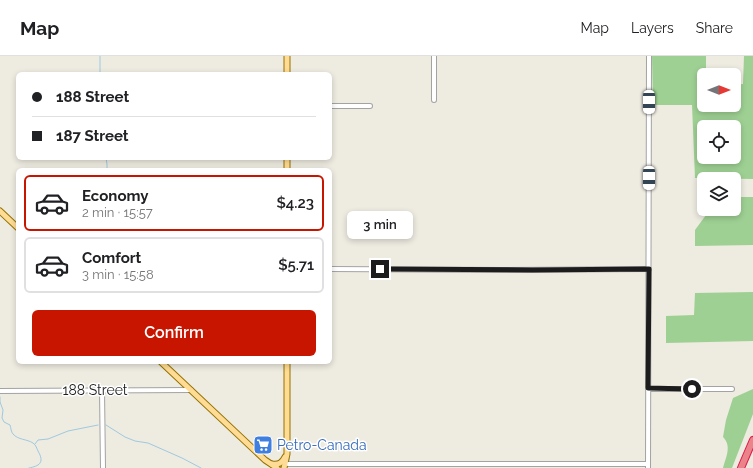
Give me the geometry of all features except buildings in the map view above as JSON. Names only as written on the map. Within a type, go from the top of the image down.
[{"type":"highway","points":[[743,468],[753,440]]},
{"type":"highway","points":[[743,468],[753,444]]},
{"type":"main road","points":[[287,56],[287,72]]},
{"type":"main road","points":[[0,211],[16,226]]},
{"type":"main road","points":[[163,364],[271,466],[277,468]]},
{"type":"main road","points":[[287,364],[287,467]]},
{"type":"main road","points":[[271,466],[279,464],[283,461],[286,455]]},
{"type":"street","points":[[434,56],[434,100]]},
{"type":"street","points":[[287,467],[648,466],[649,56]]},
{"type":"street","points":[[332,106],[370,106]]},
{"type":"street","points":[[332,268],[504,270],[649,269]]},
{"type":"street","points":[[648,388],[732,389]]},
{"type":"street","points":[[102,390],[102,468]]},
{"type":"street","name":"188 Street","points":[[0,391],[191,390]]},
{"type":"green space","points":[[652,56],[706,56],[706,68],[697,68],[697,112],[741,112],[741,84],[743,84],[744,56],[753,56],[753,179],[741,179],[741,172],[697,172],[697,178],[695,178],[692,105],[653,105]]},
{"type":"green space","points":[[741,197],[753,197],[753,245],[695,246],[695,230],[705,216],[741,216]]},
{"type":"green space","points":[[753,292],[753,341],[666,343],[666,316],[694,315],[695,293]]},
{"type":"green space","points":[[753,389],[753,414],[732,468],[723,468],[728,448],[726,440],[723,437],[726,420],[733,398]]},
{"type":"waterway","points":[[100,56],[100,72]]},
{"type":"waterway","points":[[106,160],[107,168]]},
{"type":"waterway","points":[[0,397],[0,402]]},
{"type":"waterway","points":[[0,402],[3,410],[2,418],[4,422],[10,425],[12,433],[17,437],[33,443],[40,455],[40,463],[29,468]]},
{"type":"waterway","points":[[35,444],[38,440],[48,439],[68,431],[98,425]]},
{"type":"waterway","points":[[106,425],[125,437],[135,441],[148,443],[201,468]]},
{"type":"waterway","points":[[289,454],[289,460]]},
{"type":"place","name":"Petro-Canada","points":[[263,445]]},
{"type":"route","points":[[380,269],[649,269],[648,388],[692,389]]}]
